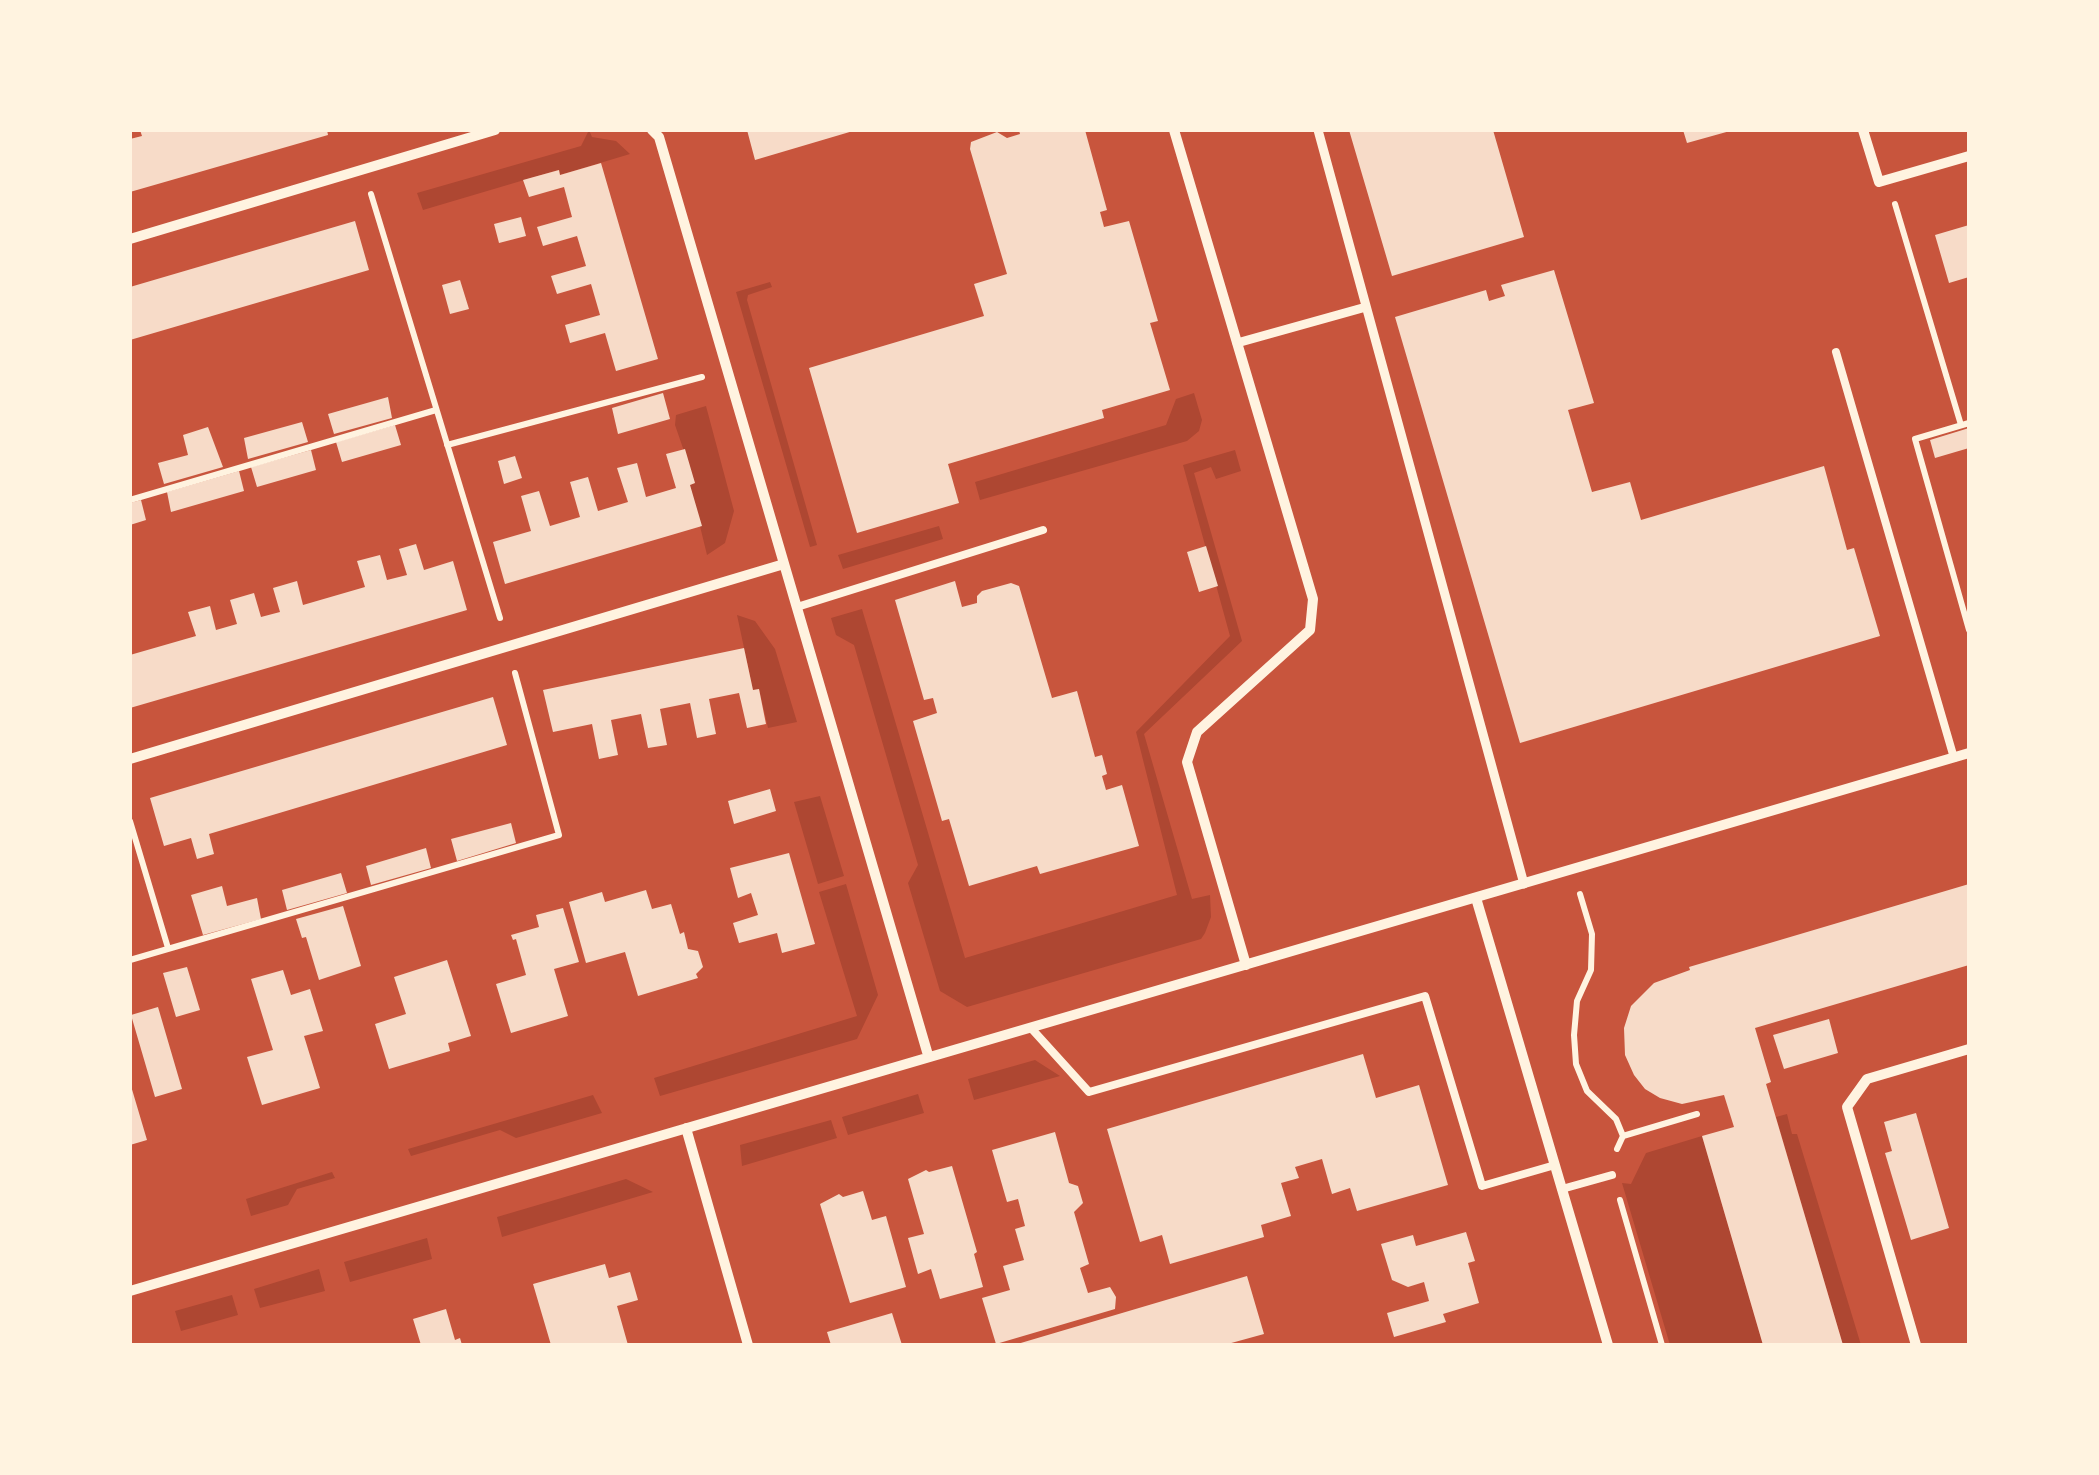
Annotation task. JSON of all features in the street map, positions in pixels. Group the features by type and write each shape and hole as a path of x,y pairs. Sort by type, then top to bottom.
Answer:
{"street":[{"path":"130,239 496,130"},
{"path":"1174,130 1314,599 1310,630 1197,732 1187,762 1246,965"},
{"path":"1318,130 1524,884"},
{"path":"1863,130 1879,182 1969,156"},
{"path":"655,134 928,1055"},
{"path":"1238,343 1366,306"},
{"path":"130,759 784,564"},
{"path":"130,1291 1969,753"},
{"path":"1476,898 1608,1345"},
{"path":"1916,1345 1847,1107 1867,1079 1969,1049"},
{"path":"686,1128 748,1345"}],"lane":[{"path":"1836,352 1954,758"},
{"path":"797,606 1043,530"},
{"path":"1031,1028 1089,1092 1426,996 1482,1186 1555,1165"},
{"path":"1562,1189 1612,1174"}],"path":[{"path":"130,960 558,835 508,646 364,169"},
{"path":"1888,179 1965,424 1915,439 1969,630"},
{"path":"447,444 727,370"},
{"path":"130,500 436,410"},
{"path":"130,821 168,948"},
{"path":"1573,869 1592,934 1591,970 1577,1001 1576,1064 1587,1091 1616,1119 1623,1136 1612,1161 1612,1174 1662,1345"},
{"path":"1623,1136 1697,1114"}],"shaded area":[{"path":"589,130 592,137 616,141 630,154 560,175 558,170 423,210 417,193 581,146"},
{"path":"770,282 772,287 748,295 747,300 817,545 810,547 736,292"},
{"path":"1194,393 1202,420 1199,431 1187,441 980,500 975,482 1166,425 1176,399"},
{"path":"706,406 734,511 725,543 707,555 690,485 695,483 675,425 676,415"},
{"path":"1235,450 1241,471 1216,479 1211,467 1194,473 1242,641 1144,734 1192,899 1210,895 1211,917 1205,933 1201,939 967,1007 940,991 908,883 918,865 854,645 836,635 831,618 862,609 965,958 1177,895 1136,732 1230,636 1183,465"},
{"path":"939,526 943,539 843,569 838,555"},
{"path":"737,615 755,621 775,649 797,722 768,728 759,689 753,690"},
{"path":"820,796 844,876 818,884 794,802"},
{"path":"846,884 878,995 857,1039 660,1096 654,1078 857,1016 819,892"},
{"path":"1035,1060 1060,1076 974,1100 968,1079"},
{"path":"918,1094 924,1113 848,1135 842,1117"},
{"path":"593,1095 602,1113 516,1138 500,1130 411,1156 408,1149"},
{"path":"1787,1114 1792,1134 1797,1134 1861,1345 1843,1345 1776,1117"},
{"path":"831,1120 837,1138 742,1166 740,1145"},
{"path":"1702,1136 1763,1345 1670,1345 1622,1183 1631,1184 1646,1153"},
{"path":"332,1172 335,1178 297,1189 288,1205 251,1216 246,1199"},
{"path":"626,1179 653,1192 502,1237 497,1217"},
{"path":"427,1238 432,1259 350,1282 344,1262"},
{"path":"319,1269 325,1291 260,1308 254,1289"},
{"path":"232,1295 238,1315 181,1331 175,1311"}],"building":[{"path":"140,130 327,130 328,135 130,192 130,139 142,136"},
{"path":"747,130 852,130 853,131 755,160"},
{"path":"1019,130 1085,130 1107,210 1100,212 1104,227 1129,221 1158,321 1150,323 1170,390 1102,410 1104,418 948,464 959,503 857,533 809,368 984,316 974,284 1007,274 971,142 997,132 1007,138 1020,134"},
{"path":"1349,130 1493,130 1524,237 1392,276"},
{"path":"1683,130 1730,130 1730,131 1687,143"},
{"path":"601,163 658,359 616,371 605,333 570,343 565,325 600,315 591,284 557,294 551,276 586,266 577,236 543,246 537,227 572,217 564,187 529,197 523,180"},
{"path":"521,217 526,236 499,243 494,224"},
{"path":"355,221 369,270 130,340 130,287"},
{"path":"1969,225 1969,277 1949,283 1935,235"},
{"path":"1554,270 1594,403 1568,410 1592,492 1630,482 1641,520 1824,466 1847,550 1854,548 1880,636 1520,743 1395,317 1486,290 1489,301 1505,296 1501,285"},
{"path":"460,280 469,309 450,314 442,285"},
{"path":"663,393 670,419 618,434 612,408"},
{"path":"388,397 392,418 334,434 328,414"},
{"path":"302,422 308,442 248,459 244,438"},
{"path":"395,425 401,445 342,462 336,442"},
{"path":"208,427 223,467 164,484 158,463 188,455 183,435"},
{"path":"1969,428 1969,448 1935,458 1930,440"},
{"path":"685,449 702,526 505,584 493,542 531,531 521,496 539,491 550,526 580,517 570,482 588,477 598,511 628,502 617,468 637,463 646,497 676,488 666,454"},
{"path":"311,450 316,470 257,487 251,467"},
{"path":"515,456 522,478 504,484 498,461"},
{"path":"239,471 244,491 171,512 167,492"},
{"path":"141,500 146,520 130,525 130,503"},
{"path":"416,544 424,570 453,561 467,610 130,708 130,655 196,636 188,612 210,606 216,630 237,624 230,600 254,593 261,617 280,612 273,588 297,581 303,605 365,587 357,561 380,555 387,580 407,575 399,549"},
{"path":"1206,546 1218,586 1199,592 1187,552"},
{"path":"955,581 962,607 977,603 982,591 1011,583 1019,586 1052,698 1077,691 1095,757 1102,755 1106,790 1122,785 1139,846 1040,874 1037,866 969,886 949,819 942,821 913,721 937,713 933,698 924,700 895,600"},
{"path":"744,648 753,690 759,689 766,724 747,728 739,693 709,699 716,734 697,738 690,703 660,709 667,745 648,748 641,714 611,720 618,755 599,759 592,724 553,732 543,690"},
{"path":"493,697 507,745 209,834 214,854 197,859 191,838 164,846 150,798"},
{"path":"770,789 776,811 734,824 728,801"},
{"path":"511,823 516,843 457,861 451,839"},
{"path":"426,848 431,868 371,885 366,866"},
{"path":"789,853 815,944 782,953 777,933 739,943 733,923 758,915 751,893 738,898 730,868"},
{"path":"341,873 347,893 287,910 282,890"},
{"path":"1969,884 1969,965 1755,1028 1771,1082 1766,1084 1843,1345 1763,1345 1702,1136 1734,1127 1724,1095 1682,1104 1645,1089 1625,1055 1624,1028 1631,1006 1654,983 1690,970 1689,967"},
{"path":"222,886 227,906 257,898 261,919 203,935 191,895"},
{"path":"646,890 652,909 671,904 680,934 684,932 688,949 698,951 703,967 696,974 698,978 638,996 625,952 586,963 569,902 602,892 605,902"},
{"path":"343,906 361,966 319,980 306,937 302,938 296,919"},
{"path":"563,908 579,962 554,969 568,1016 511,1033 496,984 526,975 516,939 511,935 539,927 536,915"},
{"path":"447,960 471,1036 448,1043 450,1051 389,1069 375,1024 406,1014 394,977"},
{"path":"187,967 200,1010 176,1017 163,973"},
{"path":"283,970 291,995 310,989 323,1031 304,1036 320,1088 262,1105 247,1057 273,1050 251,979"},
{"path":"158,1007 182,1089 155,1097 131,1015"},
{"path":"1829,1019 1838,1053 1784,1069 1773,1035"},
{"path":"1363,1054 1376,1098 1419,1085 1448,1185 1357,1211 1350,1188 1332,1194 1322,1159 1295,1167 1299,1178 1281,1183 1291,1216 1261,1225 1264,1237 1170,1264 1162,1235 1140,1242 1107,1129"},
{"path":"130,1087 147,1140 130,1145"},
{"path":"1916,1113 1949,1228 1911,1240 1885,1153 1892,1151 1884,1122"},
{"path":"1055,1132 1069,1183 1078,1186 1083,1203 1074,1212 1089,1264 1080,1268 1088,1293 1110,1287 1116,1297 1115,1309 996,1344 982,1298 1010,1290 1003,1266 1024,1260 1015,1229 1025,1226 1018,1199 1007,1202 992,1150"},
{"path":"952,1166 983,1287 940,1299 931,1269 918,1274 908,1238 924,1234 908,1179 926,1170"},
{"path":"863,1191 872,1220 886,1216 906,1287 850,1303 820,1204 839,1194 843,1197"},
{"path":"1466,1232 1475,1261 1468,1263 1479,1303 1443,1314 1446,1322 1394,1337 1387,1313 1429,1301 1424,1282 1408,1287 1392,1280 1381,1244 1413,1235 1416,1246"},
{"path":"605,1264 609,1278 630,1272 638,1300 617,1306 628,1345 551,1345 533,1284"},
{"path":"1247,1276 1264,1334 1224,1345 1014,1345"},
{"path":"446,1309 455,1340 460,1338 462,1345 421,1345 413,1319"},
{"path":"892,1313 902,1345 831,1345 827,1332"}]}
